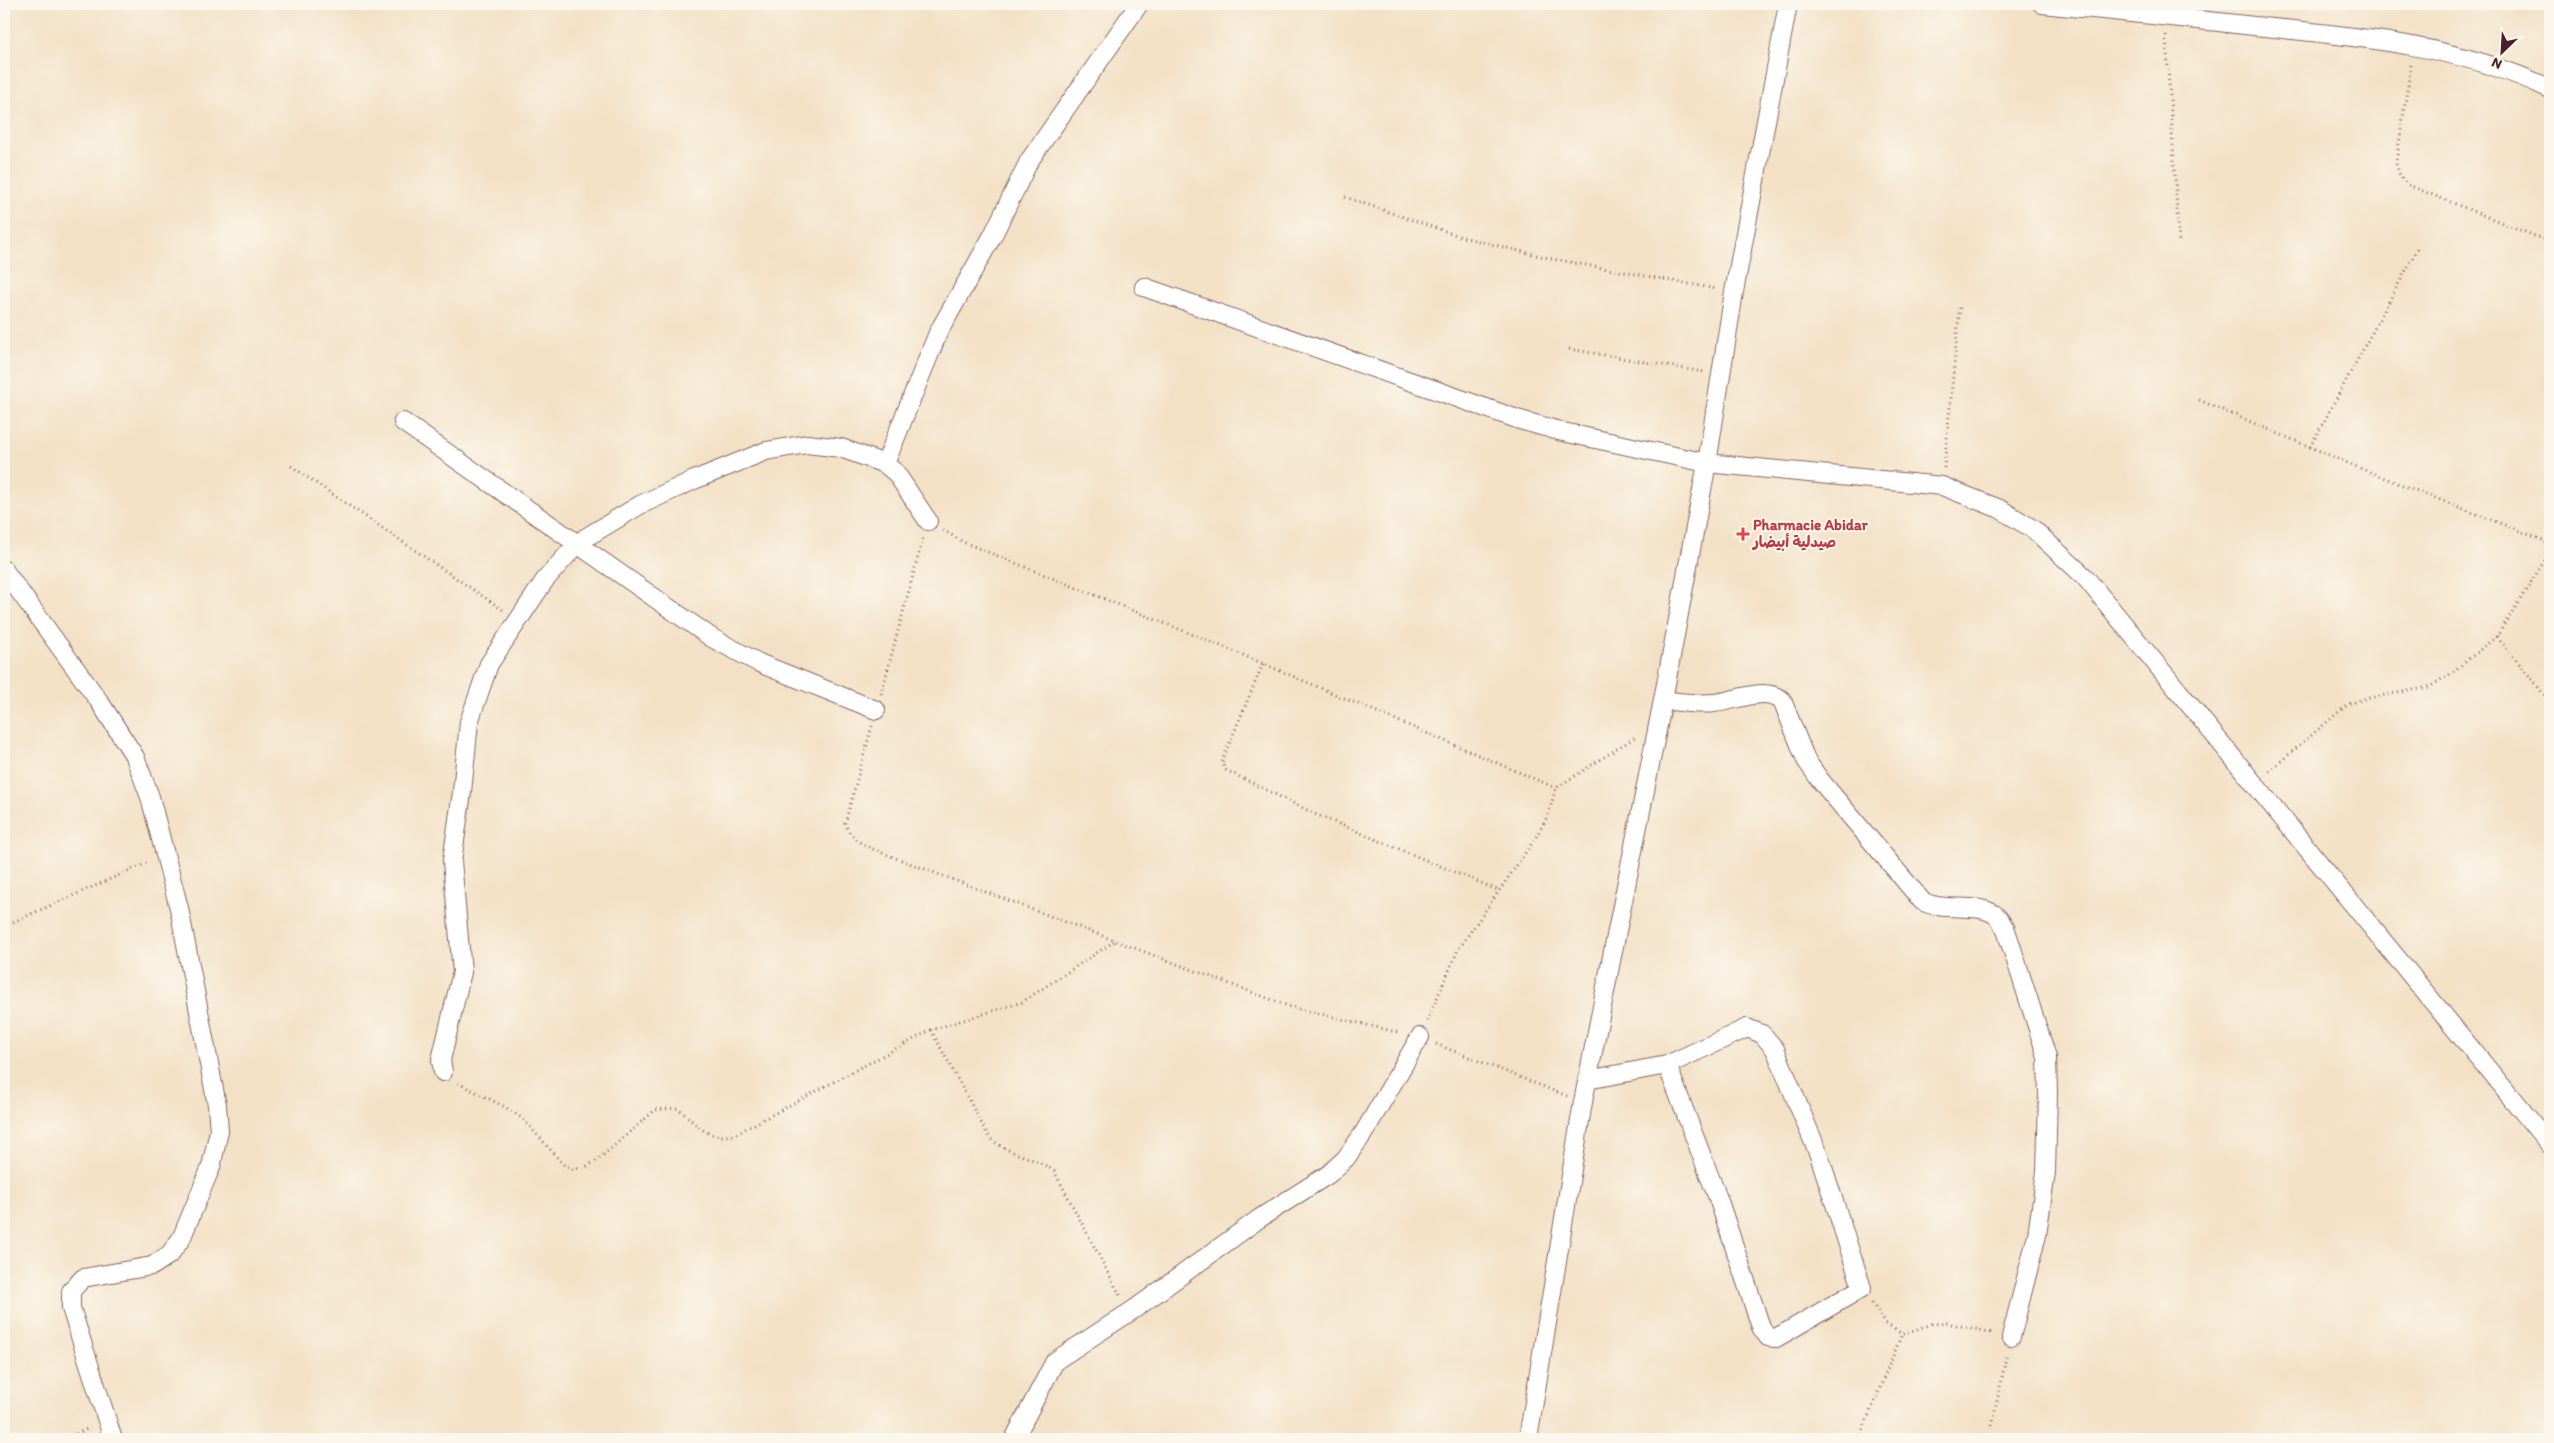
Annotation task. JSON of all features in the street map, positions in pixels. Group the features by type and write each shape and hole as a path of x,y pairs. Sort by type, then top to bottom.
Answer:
{"street":[{"path":"885,464 938,333 993,235 1029,161 1140,4"},
{"path":"1528,1439 1582,1102 1663,700 1708,463 1734,292 1788,4"},
{"path":"2042,4 2124,8 2165,16 2335,34 2414,47 2478,61 2529,78 2550,89"},
{"path":"1144,287 1520,420 1708,463 1942,486 2000,509 2033,529 2085,577 2550,1146"},
{"path":"403,422 712,638 738,653 876,710"},
{"path":"443,1072 441,1060 462,972 452,861 462,792 469,722 488,664 545,580 585,538 640,505 694,480 766,451 807,444 841,448 885,464 896,473 928,520"},
{"path":"4,570 99,701 135,758 150,797 181,918 217,1105 219,1132 211,1167 181,1239 169,1255 152,1266 83,1278 71,1291 71,1308 113,1439"},
{"path":"1663,700 1715,703 1765,693 1775,694 1782,700 1806,760 1922,901 1933,906 1985,910 1996,915 2006,930 2047,1057 2048,1094 2046,1172 2038,1226 2011,1337"},
{"path":"1586,1080 1667,1065 1747,1028 1762,1034 1775,1049 1819,1155 1862,1288 1776,1338 1768,1337 1761,1327 1719,1201 1667,1065"},
{"path":"1014,1439 1055,1361 1129,1312 1260,1218 1329,1174 1346,1158 1363,1134 1420,1037"}],"path":[{"path":"2165,16 2179,241"},
{"path":"2414,47 2396,163 2400,176 2408,185 2550,242"},
{"path":"1345,197 1471,239 1554,259 1734,292"},
{"path":"2310,447 2418,248"},
{"path":"1942,486 1960,304"},
{"path":"1569,349 1721,375"},
{"path":"2199,400 2310,447 2545,541 2549,549 2548,557 2497,636 2448,675 2429,687 2363,699 2346,706 2255,783"},
{"path":"290,466 518,620"},
{"path":"1556,788 1263,664 963,542 928,520 845,823 848,834 858,842 893,857 1291,1007 1420,1037 1471,1060 1582,1102"},
{"path":"2497,636 2550,702"},
{"path":"1263,664 1224,756 1222,764 1226,770 1315,814 1500,891"},
{"path":"1420,1037 1458,950 1535,839 1548,815 1556,788 1626,741 1657,727"},
{"path":"4,926 166,855"},
{"path":"443,1072 453,1080 524,1119 564,1165 573,1169 584,1168 599,1159 655,1110 678,1108 710,1135 719,1138 734,1135 931,1030 1022,1002 1116,941"},
{"path":"931,1030 990,1138 1000,1147 1042,1162 1054,1171 1129,1312"},
{"path":"1862,1288 1886,1324 1902,1334"},
{"path":"1859,1439 1902,1334 1932,1324 1947,1323 2011,1337 1992,1426"},
{"path":"62,1439 107,1421"}],"place":[{"name":"Pharmacie Abidar صيدلية أبيضار","path":"1743,534"}]}
